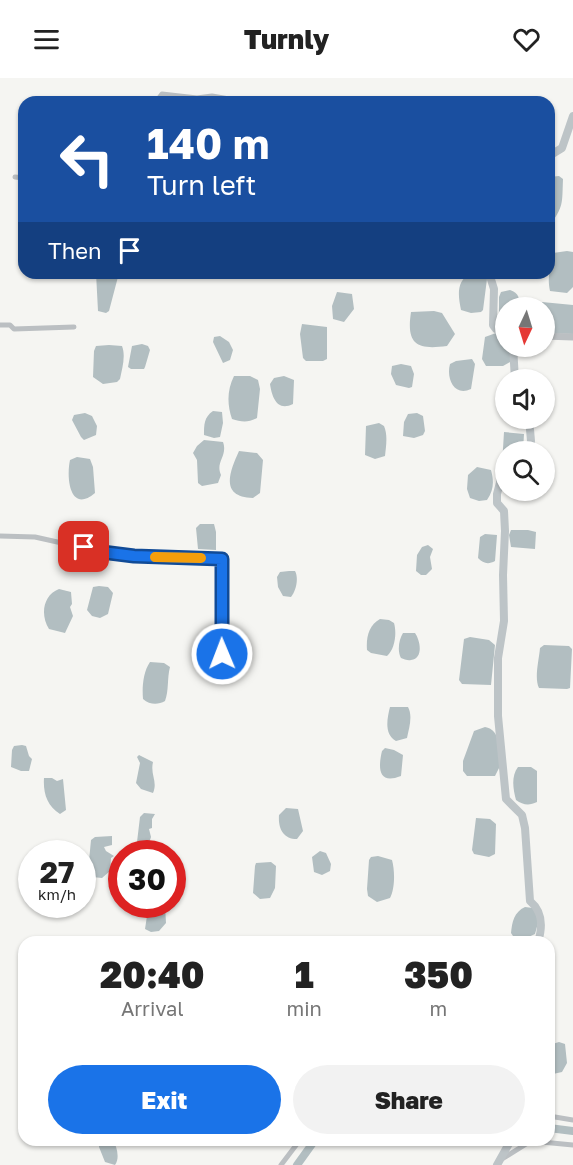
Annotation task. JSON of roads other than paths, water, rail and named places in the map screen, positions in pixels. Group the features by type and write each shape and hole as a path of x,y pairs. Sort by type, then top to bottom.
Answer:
{"main road":[{"path":"555,152 562,148 573,116"},
{"path":"491,279 494,289 493,325 495,328"},
{"path":"497,501 504,512 505,531 504,621 498,658 498,716 506,799 522,815 528,849 530,901 538,908 541,916 539,936"},
{"path":"497,1164 508,1146"}],"street":[{"path":"160,96 162,94 180,96"},
{"path":"0,325 10,325 14,329 74,327"},
{"path":"555,336 573,337"},
{"path":"0,536 35,537 102,552 134,556 222,559 222,654"},
{"path":"555,1117 573,1119"},
{"path":"555,1143 573,1145"},
{"path":"281,1165 295,1146"},
{"path":"497,1164 524,1146"}],"waterway":[{"path":"555,1129 573,1131"},
{"path":"297,1165 311,1146"}]}
